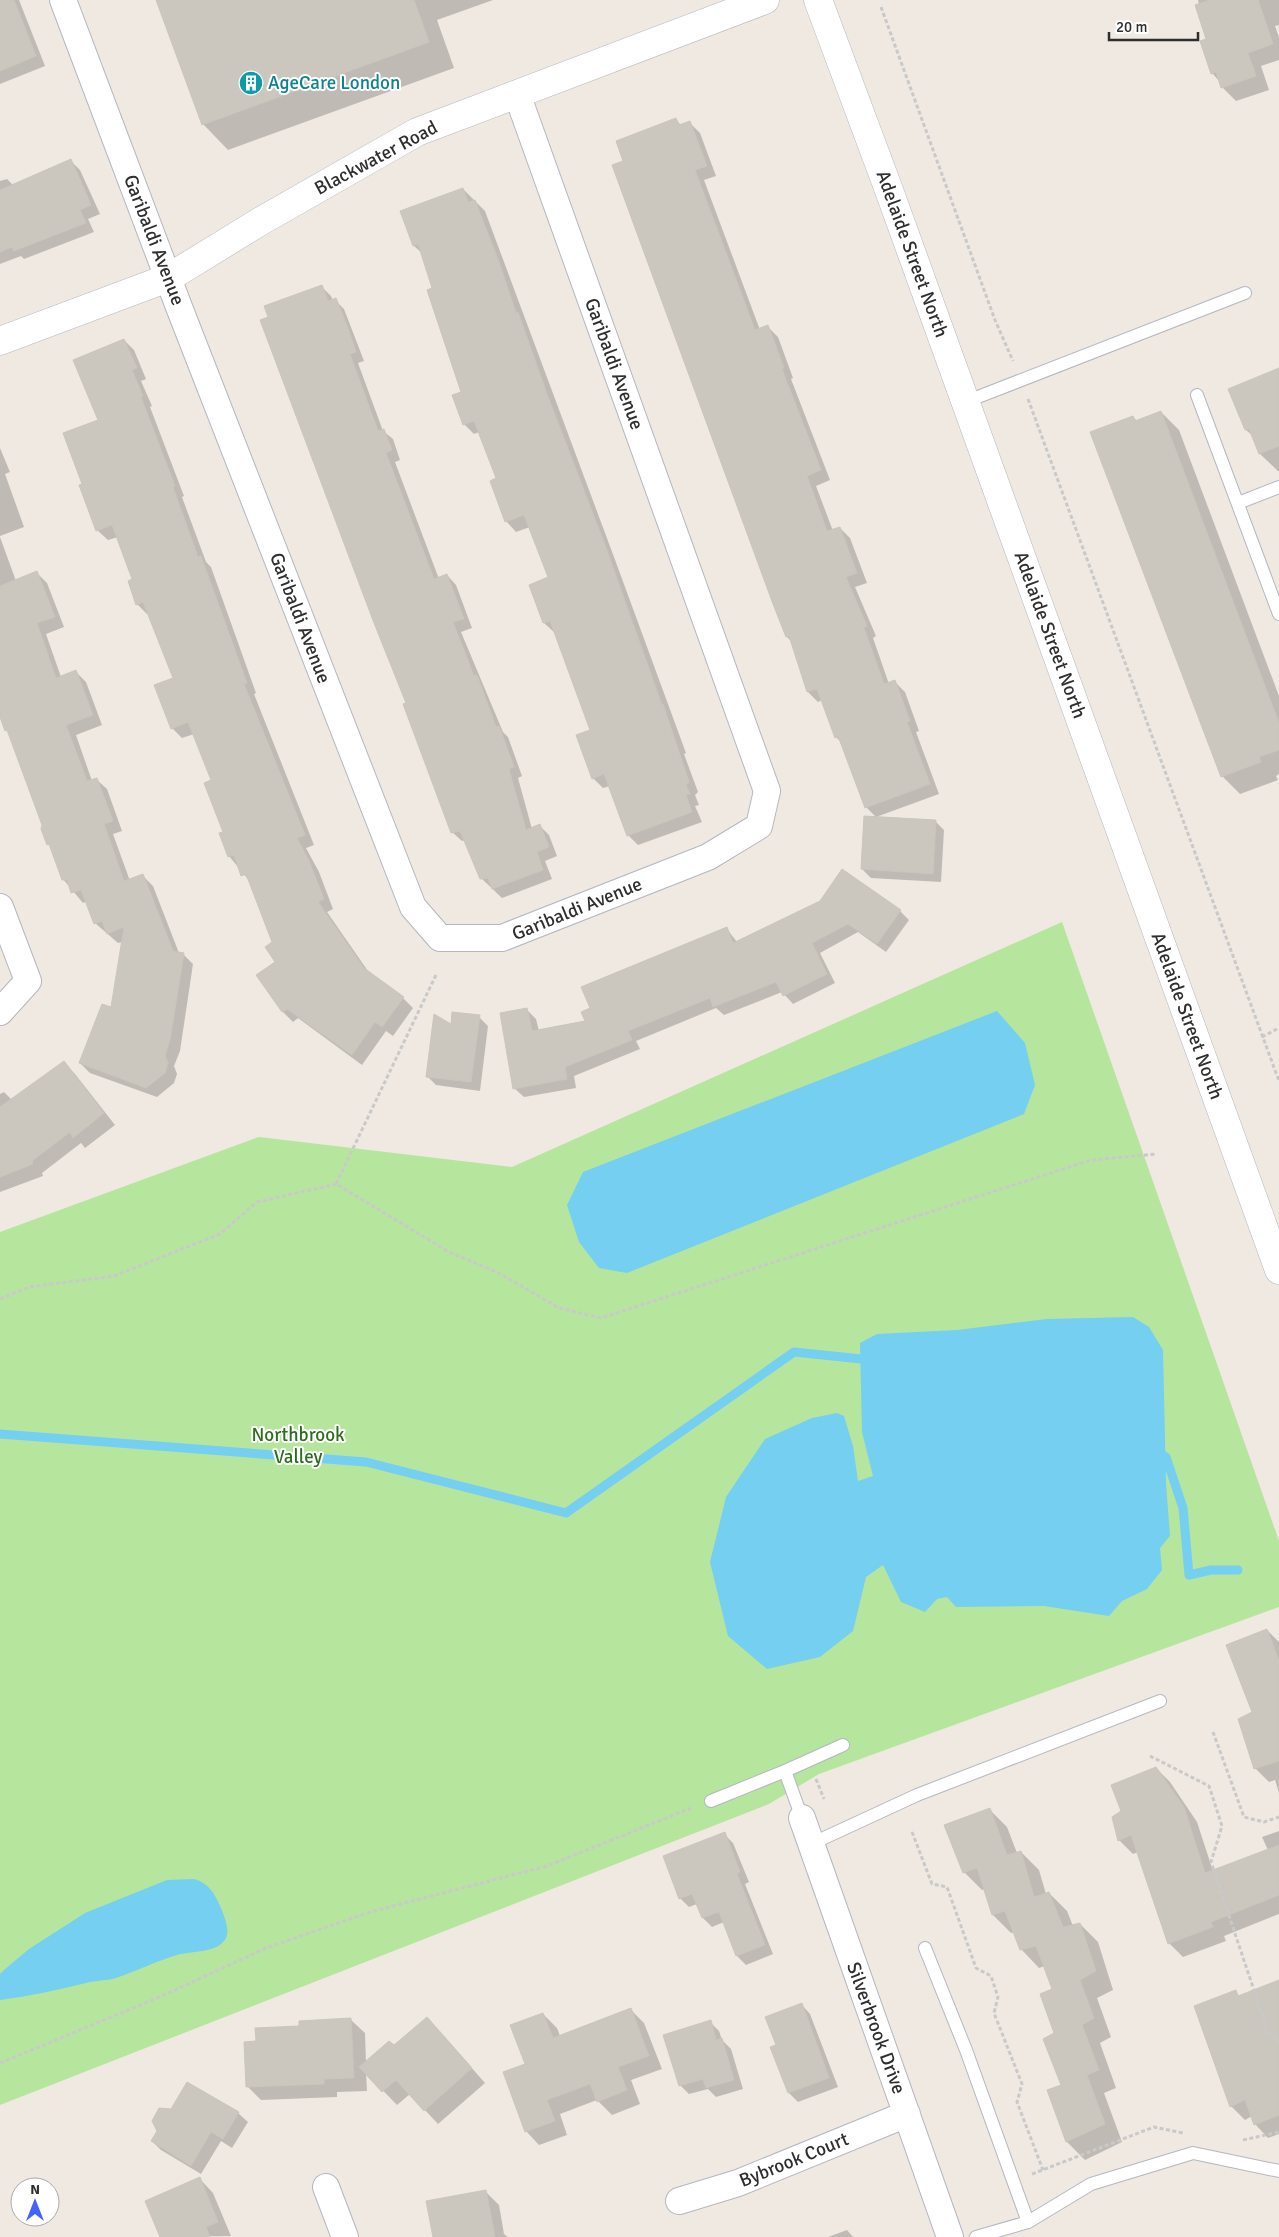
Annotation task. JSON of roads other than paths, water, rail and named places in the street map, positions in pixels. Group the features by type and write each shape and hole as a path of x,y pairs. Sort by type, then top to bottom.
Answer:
{"main road":[{"name":"Blackwater Road","path":"0,341 168,278 261,221 416,132 765,0"},
{"name":"Adelaide Street North","path":"818,0 879,163 1279,1270"}],"street":[{"name":"Garibaldi Avenue","path":"63,0 168,278 412,907 440,938 502,938 708,857 759,826 767,791 517,94"},
{"path":"0,907 28,981 0,1012"},
{"name":"Silverbrook Drive","path":"802,1818 950,2237"},
{"name":"Bybrook Court","path":"679,2201 738,2183 907,2114"},
{"path":"326,2187 345,2237"}],"lane":[{"path":"965,402 1245,293"},
{"path":"1197,395 1279,614"},
{"path":"1238,503 1279,487"},
{"path":"811,1844 917,1795 1160,1702"},
{"path":"710,1801 843,1746"},
{"path":"785,1771 802,1818"},
{"path":"925,1948 966,2050 1028,2222"},
{"path":"976,2237 1028,2222 1091,2184 1193,2153 1279,2171"}],"water":[{"path":"997,1011 1025,1043 1035,1085 1024,1114 627,1273 599,1268 579,1242 567,1205 583,1172"},
{"path":"1133,1317 1149,1327 1163,1350 1166,1483 1170,1536 1160,1548 1162,1570 1147,1589 1122,1601 1109,1616 1044,1606 956,1607 947,1597 937,1599 925,1612 901,1602 883,1565 866,1577 853,1631 820,1657 767,1669 728,1636 710,1562 726,1497 765,1439 812,1418 837,1413 844,1416 853,1446 858,1481 873,1476 862,1432 860,1343 877,1334 957,1330 1047,1319"},
{"path":"194,1879 204,1883 219,1903 227,1927 226,1938 222,1943 204,1951 177,1955 112,1979 0,2000 0,1974 29,1949 85,1913 167,1880"}],"waterway":[{"path":"0,1434 366,1462 566,1513 794,1352 871,1360"},
{"path":"1155,1451 1166,1457 1183,1508 1189,1575 1211,1570 1238,1570"}],"place":[{"name":"AgeCare London","path":"251,83"}],"park label":[{"name":"Northbrook Valley","path":"298,1446"}]}
